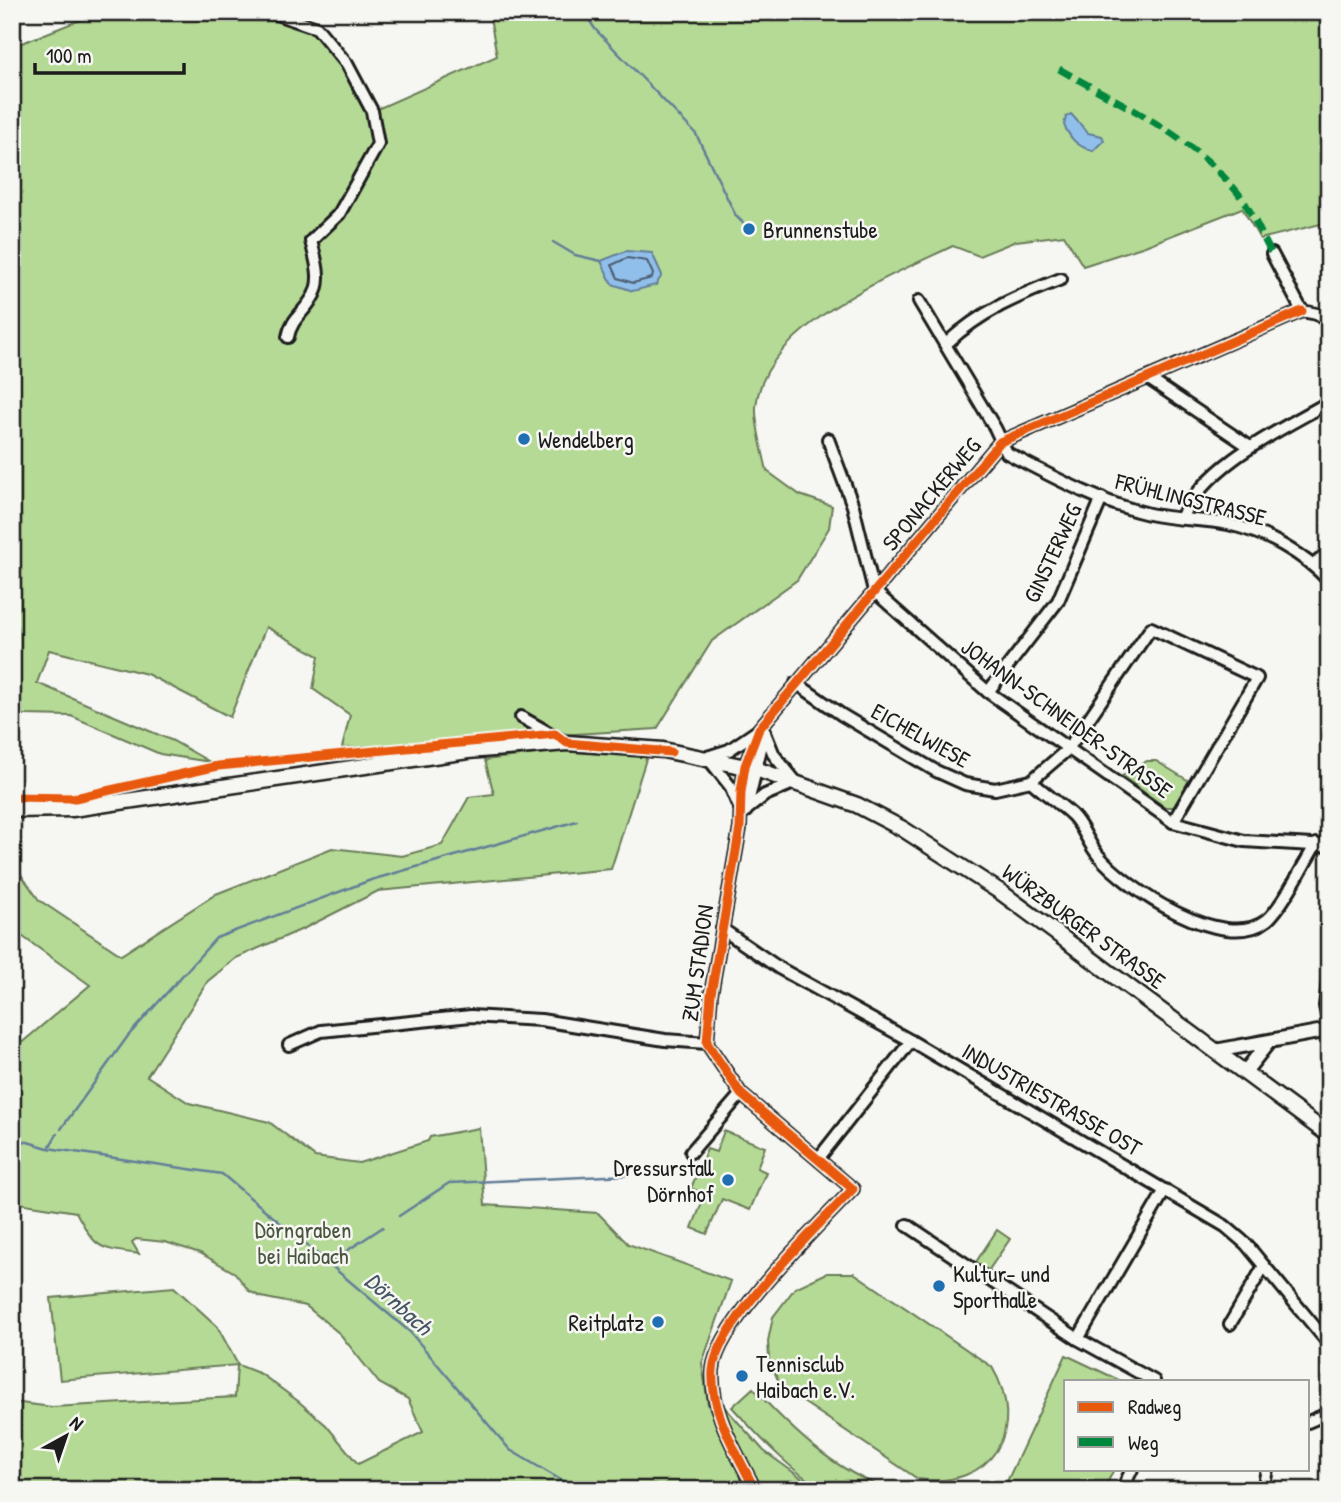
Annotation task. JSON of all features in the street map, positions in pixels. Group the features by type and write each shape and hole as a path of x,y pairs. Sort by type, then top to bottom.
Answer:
{"main road":[{"name":"WÜRZBURGER STRASSE","path":"12,810 72,809 468,751 568,743 650,749 707,757 796,782 858,805 904,829 1002,893 1329,1135"}],"street":[{"path":"271,12 317,28 347,64 372,111 378,144 339,215 311,241 318,271 317,287 312,300 290,327 288,337"},
{"path":"1272,254 1302,311 1317,314 1329,323"},
{"path":"947,343 971,320 999,304 1061,279"},
{"name":"FRÜHLINGSTRASSE","path":"919,301 947,343 1007,453 1102,498 1148,514 1228,524 1263,535 1314,565 1329,581"},
{"name":"SPONACKERWEG","path":"751,768 769,716 1000,442 1302,311"},
{"path":"1149,379 1250,447"},
{"path":"1181,518 1191,499 1250,447 1329,402"},
{"path":"828,439 853,506 874,591"},
{"name":"GINSTERWEG","path":"988,692 1058,601 1102,498"},
{"path":"1314,565 1329,551"},
{"name":"JOHANN-SCHNEIDER-STRASSE","path":"874,591 988,692 1173,822 1244,841 1329,846"},
{"name":"EICHELWIESE","path":"796,682 842,715 965,784 995,789 1031,781 1068,749 1151,628 1257,678 1173,822"},
{"path":"521,717 568,743"},
{"path":"762,731 774,755 796,782 765,795 743,810 730,786 707,757 729,750 762,731"},
{"name":"ZUM STADION","path":"751,768 710,994 707,1043 741,1094 853,1189 775,1271 739,1317 714,1358 717,1410 755,1490"},
{"path":"1031,781 1073,816 1098,855 1118,874 1170,911 1216,928 1243,930 1266,920 1317,844"},
{"name":"INDUSTRIESTRASSE OST","path":"722,929 779,968 911,1041 1225,1226 1264,1266 1329,1344"},
{"path":"1329,974 1325,1006 1329,1025"},
{"path":"289,1045 321,1031 471,1016 541,1020 665,1040 707,1043"},
{"path":"1215,1051 1267,1044 1329,1030"},
{"path":"818,1159 911,1041"},
{"path":"1244,1073 1267,1044"},
{"path":"691,1152 741,1094"},
{"path":"1078,1339 1166,1190"},
{"path":"907,1225 1078,1339 1151,1380"},
{"path":"1230,1324 1264,1266"},
{"path":"1310,1421 1329,1413"},
{"path":"1122,1490 1132,1470"},
{"path":"1263,1490 1267,1470"}],"green space":[{"path":"100,12 270,12 317,28 373,111 497,56 489,12 1329,12 1329,222 1260,239 1242,208 1145,246 1083,266 1064,235 1016,241 979,256 953,246 865,289 805,329 781,352 764,378 756,407 757,422 767,471 800,495 832,506 829,528 797,580 712,641 657,729 342,748 350,715 313,689 319,656 266,627 230,717 147,674 49,650 37,683 173,741 210,762 160,754 71,716 24,715 12,712 12,47"},
{"name":"Dörngraben bei Haibach","path":"570,750 647,756 611,869 378,891 305,928 236,958 208,981 147,1076 189,1103 269,1122 315,1157 359,1163 428,1141 430,1137 479,1128 485,1205 598,1213 628,1244 731,1281 702,1363 708,1405 748,1490 12,1490 12,1402 52,1407 235,1397 237,1365 60,1380 51,1298 174,1287 217,1326 238,1365 261,1374 298,1401 326,1425 358,1464 423,1432 408,1399 379,1383 340,1334 306,1306 261,1297 249,1291 235,1273 200,1253 165,1242 136,1239 132,1242 139,1254 106,1248 89,1234 76,1212 12,1202 12,1051 90,985 12,929 12,862 39,900 121,955 216,894 332,848 402,856 442,845 469,797 494,794 485,760"},
{"path":"1147,761 1156,761 1189,781 1174,807 1165,807 1122,776"},
{"name":"Dressurstall Dörnhof","path":"724,1131 765,1147 757,1168 766,1172 750,1210 722,1199 707,1234 692,1228 705,1195 691,1188 707,1149 716,1152"},
{"path":"997,1230 1010,1239 988,1271 976,1262"},
{"path":"827,1273 854,1273 992,1367 1002,1390 1006,1413 1004,1433 996,1451 983,1465 966,1475 944,1480 918,1479 781,1387 769,1359 768,1341 773,1317 795,1288"},
{"path":"1066,1355 1119,1380 1064,1380 1064,1470 1114,1470 1104,1490 1003,1490"},
{"path":"753,1388 815,1448 850,1472 890,1490 830,1490 792,1468 732,1407"},
{"path":"720,1402 764,1451 818,1490 762,1490 723,1414"}],"water":[{"path":"1071,114 1088,133 1102,136 1104,140 1093,151 1079,145 1069,135 1064,125 1066,117"},
{"path":"626,251 652,253 662,275 656,285 633,291 612,284 601,261"}],"waterway":[{"path":"584,12 595,29 696,134 736,216 747,227"},
{"path":"1311,12 1329,17"},
{"path":"553,242 575,255 601,261"},
{"path":"61,1129 128,1036 216,938 371,880 577,821"},
{"path":"50,1146 57,1134"},
{"name":"Dörnbach","path":"14,1138 48,1148 222,1174 410,1332 510,1450 578,1490"},
{"path":"399,1216 449,1183 629,1175"},
{"path":"330,1262 383,1227"}],"marked path":[{"path":"1059,69 1132,109 1199,154 1238,193 1272,254"}],"cycle path":[{"path":"755,1490 726,1432 716,1402 713,1370 719,1350 732,1327 772,1275 853,1189 741,1094 707,1043 711,994 740,828 745,766 759,729 1000,442 1302,311"},
{"path":"12,797 75,798 218,766 555,734 567,743 671,752"}],"place":[{"name":"Brunnenstube","path":"749,229"},
{"name":"Wendelberg","path":"524,439"},
{"name":"Dressurstall Dörnhof","path":"728,1180"},
{"name":"Kultur- und Sporthalle","path":"939,1286"},
{"name":"Reitplatz","path":"658,1322"},
{"name":"Tennisclub Haibach e.V.","path":"742,1376"}]}
